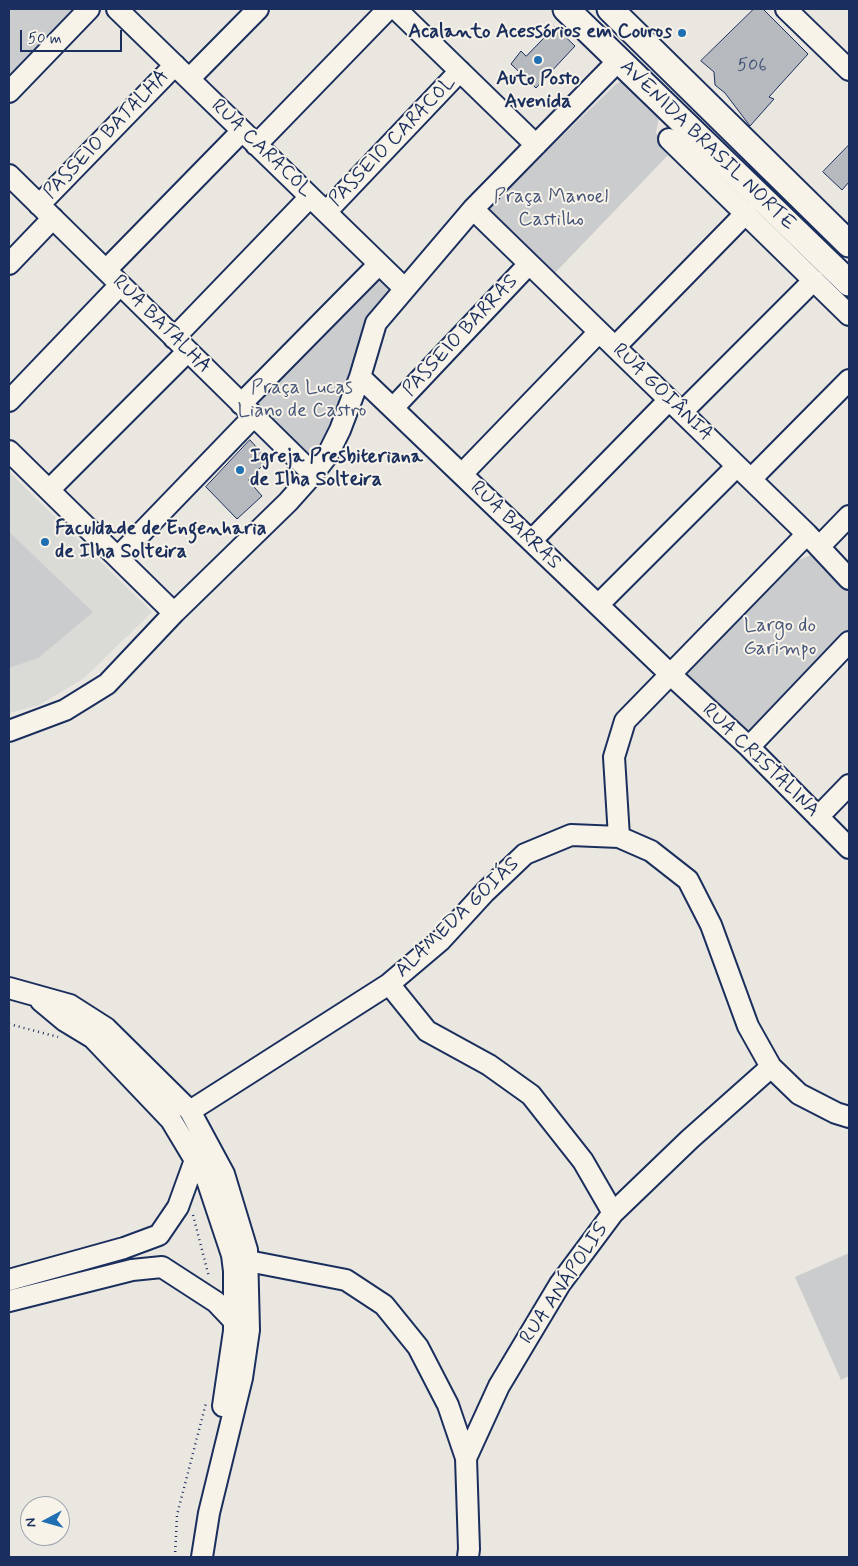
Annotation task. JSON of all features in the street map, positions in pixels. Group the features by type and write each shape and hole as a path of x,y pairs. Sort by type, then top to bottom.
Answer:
{"main road":[{"name":"AVENIDA BRASIL NORTE","path":"566,9 849,283"},
{"name":"AVENIDA BRASIL NORTE","path":"610,9 849,244"}],"street":[{"path":"9,92 89,9"},
{"name":"RUA CARACOL","path":"117,9 405,289"},
{"path":"189,79 258,9"},
{"path":"256,144 388,9"},
{"path":"396,9 536,145"},
{"path":"786,9 846,60"},
{"path":"9,731 65,710 107,684 174,613 288,502 327,456 340,430 360,377 376,323 473,209 619,60"},
{"name":"PASSEIO BATALHA","path":"9,264 46,211 175,65"},
{"name":"PASSEIO CARACOL","path":"326,212 460,71"},
{"path":"106,270 242,130"},
{"path":"669,139 849,315"},
{"name":"RUA BATALHA","path":"9,175 313,474"},
{"path":"49,490 310,197"},
{"name":"RUA GOIÂNIA","path":"473,209 847,573"},
{"path":"615,347 746,213"},
{"path":"118,557 379,264"},
{"name":"PASSEIO BARRAS","path":"393,408 529,264"},
{"path":"531,541 814,280"},
{"path":"9,401 120,285"},
{"path":"462,474 599,332"},
{"name":"RUA BARRAS","path":"360,377 670,674"},
{"path":"751,480 849,380"},
{"path":"9,451 174,613"},
{"path":"598,606 737,466"},
{"path":"619,837 614,757 625,722 670,674 813,540 849,516"},
{"path":"749,747 849,642"},
{"name":"RUA CRISTALINA","path":"670,674 749,747 849,848"},
{"path":"818,817 849,785"},
{"name":"ALAMEDA GOIÁS","path":"190,1111 389,984 441,940 525,854 571,835 619,837 651,851 688,880 711,925 748,1026 770,1068 799,1094 836,1113 849,1117"},
{"path":"389,984 427,1031 490,1065 531,1094 582,1161 613,1212"},
{"path":"9,988 70,1005 106,1028 190,1111 224,1174 247,1250 250,1330 242,1378 209,1513 202,1557"},
{"path":"35,996 65,1021 94,1038 171,1120 207,1180 232,1255 234,1271 234,1331 221,1424 199,1511 192,1557"},
{"name":"RUA ANÁPOLIS","path":"468,1557 466,1458 504,1377 560,1284 613,1212 690,1139 770,1068"},
{"path":"9,1280 134,1245 159,1235 178,1207 195,1160"},
{"path":"134,1245 139,1269"},
{"path":"248,1261 346,1280 384,1305 418,1348 448,1405 466,1458"},
{"path":"9,1301 139,1269 162,1267 216,1302 234,1321"}],"shaded area":[{"name":"Faculdade de Engenharia de Ilha Solteira","path":"9,472 152,612 83,679 39,705 9,713"}],"green space":[{"path":"9,9 83,9 9,85"},
{"name":"Praça Manoel Castilho","path":"625,79 660,112 656,133 671,152 551,277 486,209 616,84"},
{"name":"Praça Lucas Liano de Castro","path":"377,271 393,287 365,321 345,392 311,462 251,402"},
{"path":"9,532 93,612 38,658 9,668"},
{"name":"Largo do Garimpo","path":"816,553 849,586 849,633 748,740 680,673 781,567"},
{"path":"849,1253 849,1376 841,1380 795,1277"}],"building":[{"path":"754,9 763,9 808,54 769,97 774,99 750,126 725,93 715,85 714,72 701,61"},
{"name":"Auto Posto Avenida","path":"555,27 575,46 536,88 511,64 521,51 526,56"},
{"path":"849,145 849,182 842,190 823,172"},
{"name":"Igreja Presbiteriana de Ilha Solteira","path":"250,440 268,460 248,480 262,496 237,519 206,487"}],"place":[{"name":"Acalanto Acessórios em Couros","path":"682,33"},
{"name":"Auto Posto Avenida","path":"538,60"},
{"name":"Igreja Presbiteriana de Ilha Solteira","path":"240,470"},
{"name":"Faculdade de Engenharia de Ilha Solteira","path":"45,542"}]}
